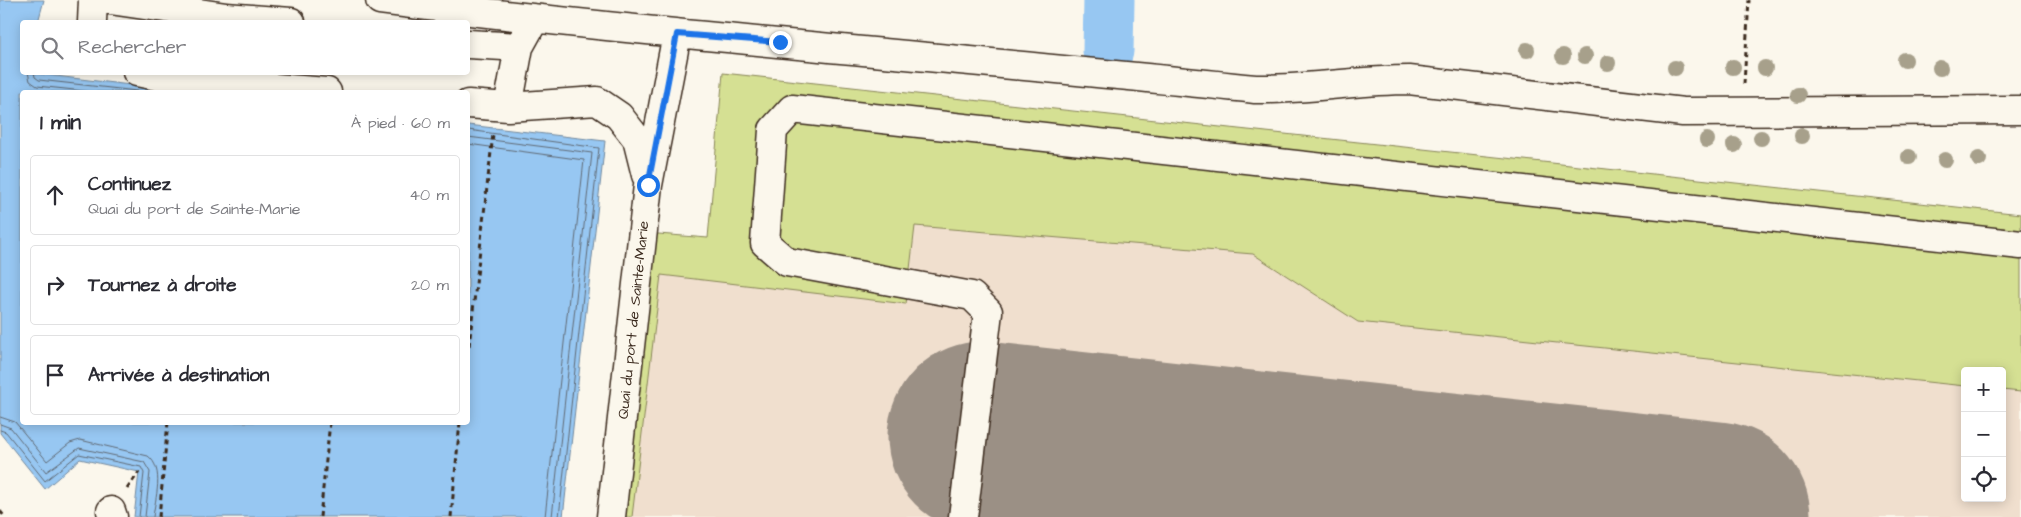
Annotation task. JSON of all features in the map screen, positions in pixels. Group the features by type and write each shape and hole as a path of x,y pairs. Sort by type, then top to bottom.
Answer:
{"street":[{"path":"92,20 93,0"},
{"path":"110,0 226,17 265,20"},
{"path":"380,0 534,20 780,42 1255,89 1290,90 1385,80 1409,80 1684,112 2021,110"},
{"path":"501,118 519,47 534,20"},
{"name":"Quai du port de Sainte-Marie","path":"610,517 648,185 677,34"},
{"path":"470,44 519,47"},
{"path":"152,75 177,80 302,90"},
{"path":"470,105 501,118 597,101 619,116 637,138 648,185"},
{"path":"963,517 988,312 972,296 787,262 765,243 773,130 792,109 2021,245"}],"path":[{"path":"1742,112 1749,0"},
{"path":"470,346 501,118"},
{"path":"159,517 168,425"},
{"path":"320,517 330,425"},
{"path":"451,517 460,425"},
{"path":"0,511 5,517"}],"shaded area":[{"path":"723,73 2021,214 2021,517 615,517 646,233 708,238"}],"green space":[{"path":"723,73 2021,214 2021,392 2006,390 2006,367 1961,367 1961,386 1358,322 1253,254 915,226 906,304 661,275 632,517 615,517 646,233 708,238"}],"water":[{"path":"0,0 44,0 39,20 20,20 20,75 47,75 172,90 20,90 20,425 470,425 470,125 605,141 563,517 134,517 139,472 80,459 45,489 0,433"}],"waterway":[{"path":"1108,51 1109,0"}],"runway":[{"path":"983,437 1715,517"}],"route":[{"path":"648,185 677,34 780,42"}]}
